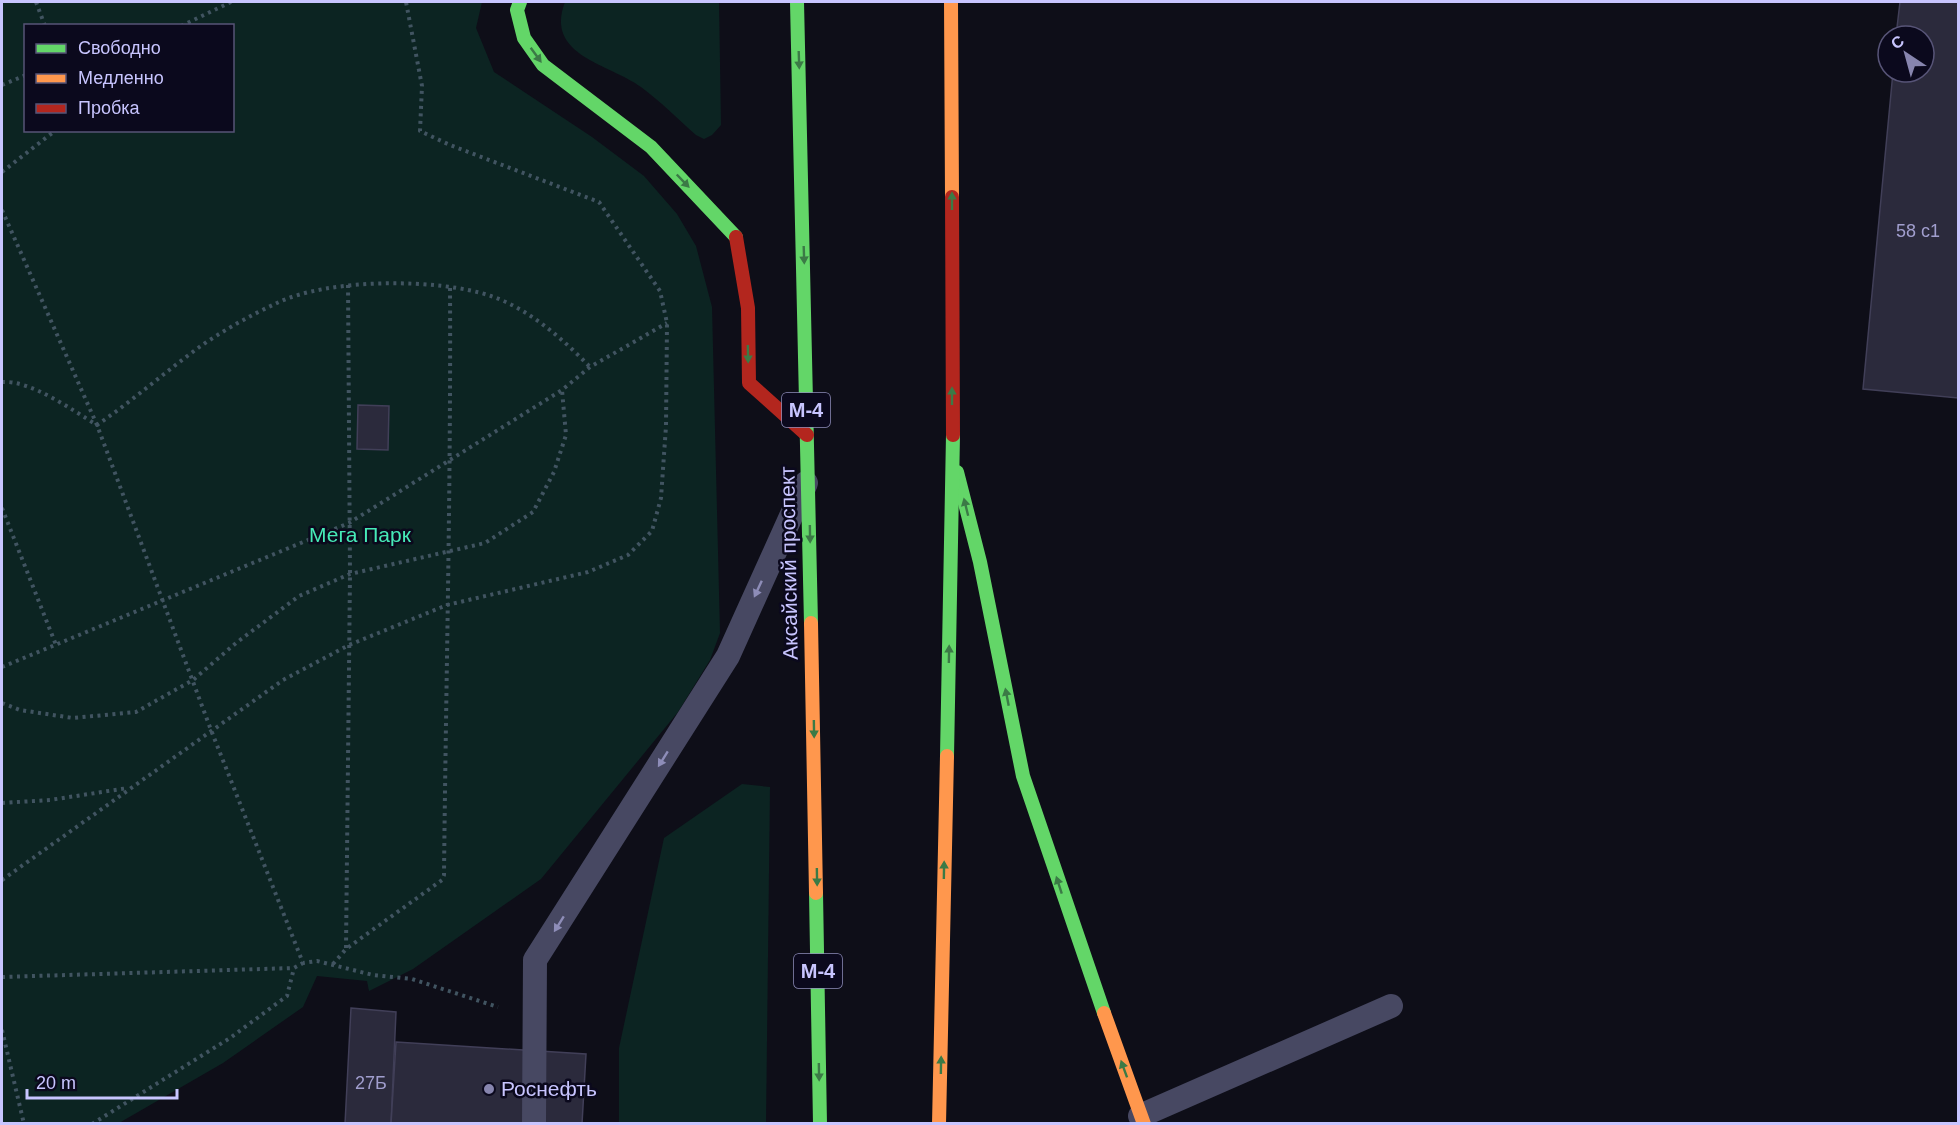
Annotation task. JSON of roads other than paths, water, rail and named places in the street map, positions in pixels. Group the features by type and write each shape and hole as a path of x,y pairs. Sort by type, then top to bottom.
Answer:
{"main road":[{"path":"520,2 517,10 524,38 543,65 651,147 736,236 748,308 749,383 807,435"},
{"name":"Аксайский проспект","path":"797,2 820,1124"},
{"path":"939,1124 953,454 951,2"},
{"path":"953,454 980,562 1023,776 1142,1120"}],"lane":[{"path":"534,1124 535,960 728,656 808,478"},
{"path":"1142,1120 1391,1006"}],"place":[{"name":"Роснефть","path":"489,1089"}],"park label":[{"name":"Мега Парк","path":"360,535"}]}
